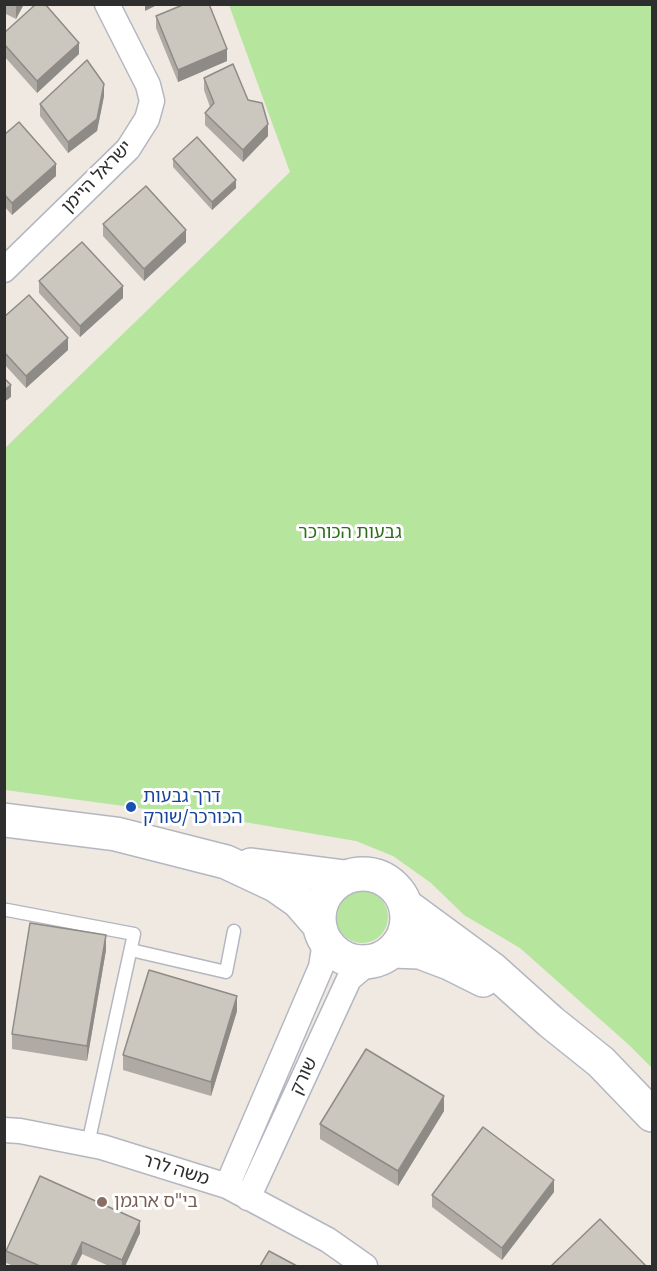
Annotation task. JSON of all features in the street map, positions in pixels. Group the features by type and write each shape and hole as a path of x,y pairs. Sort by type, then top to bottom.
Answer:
{"street":[{"name":"ישראל היימן","path":"4,270 128,149 147,119 152,101 147,85 107,4"},
{"path":"4,820 116,834 226,862 345,878"},
{"path":"226,862 275,885 298,902 334,951 344,958 356,962 420,952 478,977 551,1022"},
{"path":"322,933 321,902 335,884 357,874 369,874 381,878 392,884 400,894 405,905 405,930 400,942 380,957"},
{"path":"405,905 492,969 551,1022 602,1062 652,1115"},
{"name":"שורק","path":"226,1186 321,967 322,933"},
{"name":"שורק","path":"248,1198 349,979 380,957"},
{"name":"משה לרר","path":"4,1130 88,1144 226,1186 328,1240 364,1266"}],"lane":[{"path":"7,910 134,934 88,1144"},
{"path":"130,950 226,972 234,931"}],"green space":[{"name":"גבעות הכורכר","path":"229,5 652,5 652,1068 520,948 464,915 431,883 393,856 356,841 250,823 5,790 5,448 290,172"},
{"path":"362,891 376,895 384,903 388,917 384,931 376,939 362,943 348,939 340,931 336,917 340,903 348,895"}],"building":[{"path":"36,4 45,4 79,43 37,81 4,44 4,33"},
{"path":"185,4 209,4 227,49 178,70 156,16"},
{"path":"87,60 104,84 97,119 68,142 40,104"},
{"path":"233,64 248,100 262,103 268,124 243,150 205,113 214,103 204,78"},
{"path":"19,122 56,164 12,203 4,194 4,135"},
{"path":"197,137 236,180 212,202 173,159"},
{"path":"146,186 186,230 144,269 103,224"},
{"path":"82,242 123,286 80,326 39,281"},
{"path":"29,295 68,338 26,376 4,352 4,317"},
{"path":"4,378 11,385 4,390"},
{"path":"30,923 106,935 87,1046 12,1034"},
{"path":"149,970 237,996 211,1082 123,1055"},
{"path":"366,1049 444,1096 398,1171 320,1124"},
{"path":"483,1127 554,1180 502,1248 432,1195"},
{"path":"40,1176 140,1221 122,1260 82,1242 71,1266 40,1266 6,1251"},
{"path":"600,1219 646,1266 551,1266"},
{"path":"269,1251 297,1266 260,1266"}],"place":[{"name":"דרך גבעות הכורכר/שורק","path":"131,807"},
{"name":"בי\"ס ארגמן","path":"102,1202"}]}
